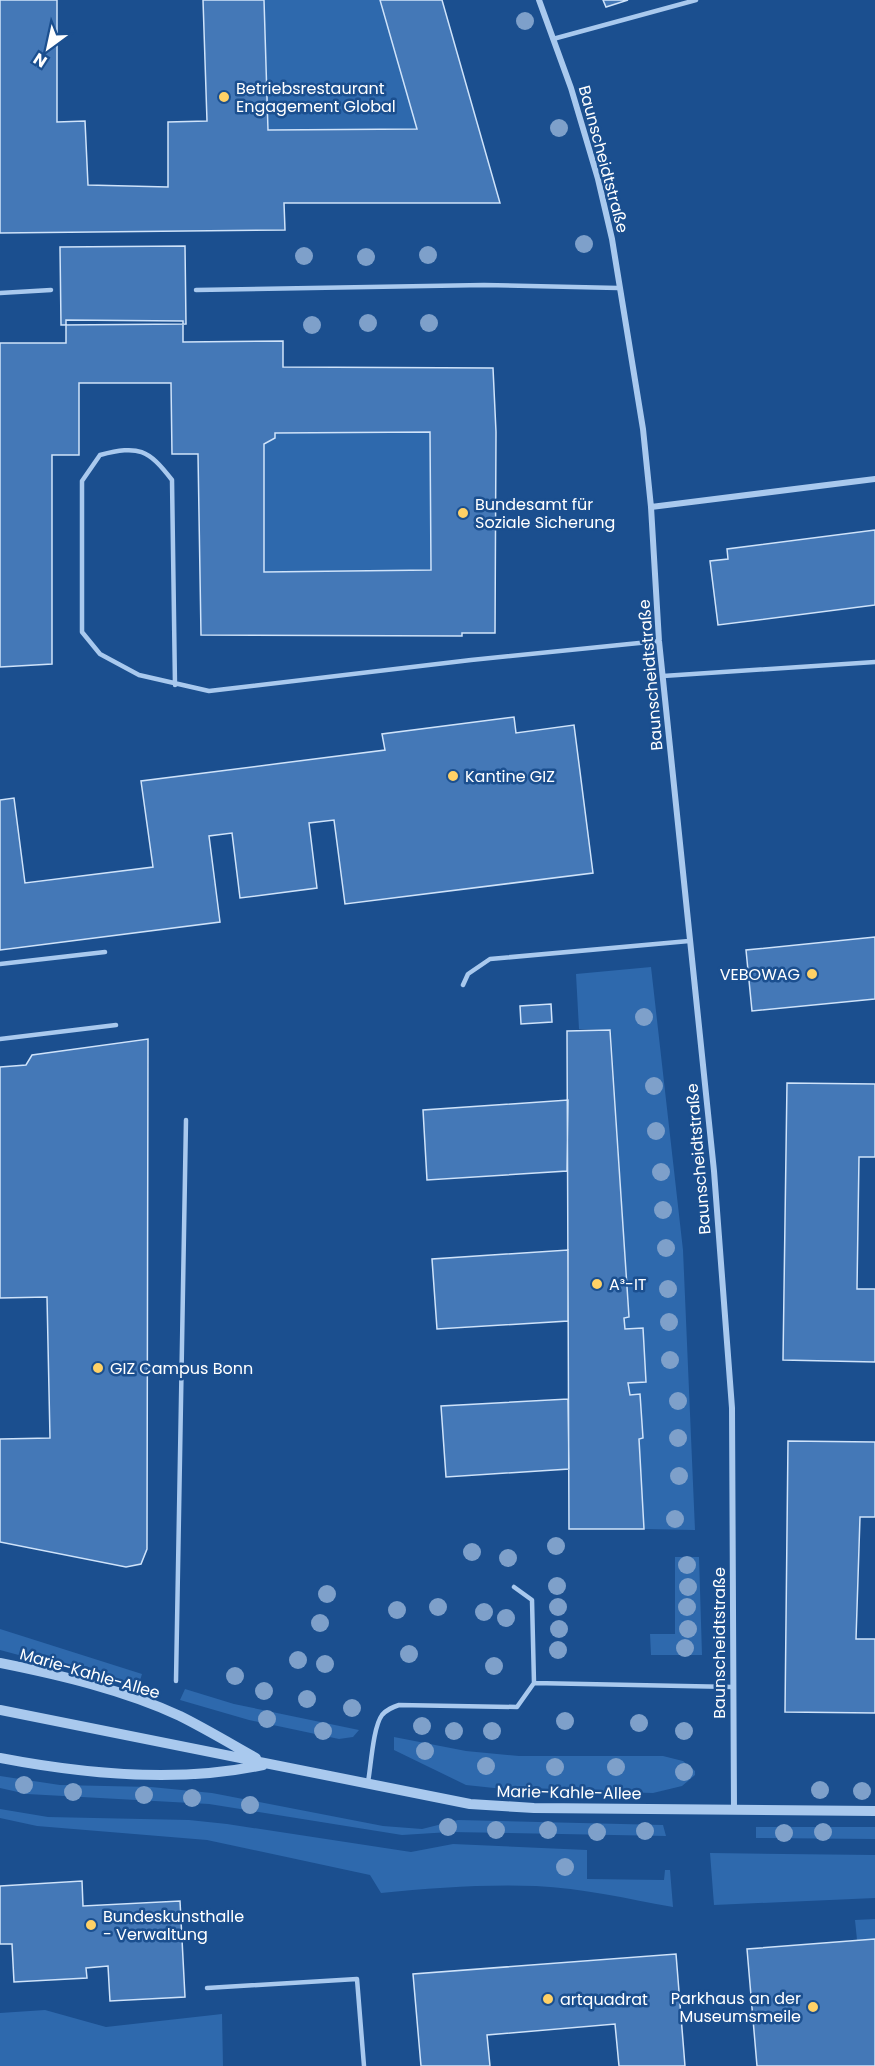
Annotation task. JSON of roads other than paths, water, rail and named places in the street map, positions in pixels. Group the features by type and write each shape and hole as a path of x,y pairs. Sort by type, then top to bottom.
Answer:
{"street":[{"name":"Baunscheidtstraße","path":"539,0 598,179 612,239 618,288 638,398 651,507 659,641 714,1171 732,1408 734,1810"},
{"path":"651,507 875,479"},
{"name":"Marie-Kahle-Allee","path":"0,1662 77,1681 157,1707 180,1716 266,1765"},
{"name":"Marie-Kahle-Allee","path":"0,1710 368,1785 502,1807 875,1811"},
{"name":"Marie-Kahle-Allee","path":"0,1758 79,1769 198,1776 225,1774 266,1765"}],"lane":[{"path":"553,39 696,0"},
{"path":"196,290 484,285 618,288"},
{"path":"1,291 51,290"},
{"path":"175,685 172,480 153,455 124,449 100,455 81,481 82,632 100,654 139,675 175,685 209,691 471,660 659,641"},
{"path":"663,676 875,662"},
{"path":"463,985 468,974 490,959 689,941"},
{"path":"0,964 105,952"},
{"path":"0,1039 116,1025"},
{"path":"176,1681 186,1120"},
{"path":"368,1785 377,1729 381,1716 390,1709 399,1705 517,1707 534,1683 532,1600 514,1587"},
{"path":"534,1683 733,1686"},
{"path":"207,1988 357,1979 364,2066"}],"place":[{"name":"Betriebsrestaurant Engagement Global","path":"224,97"},
{"name":"Bundesamt für Soziale Sicherung","path":"463,513"},
{"name":"Kantine GIZ","path":"453,776"},
{"name":"VEBOWAG","path":"812,974"},
{"name":"A³-IT","path":"597,1284"},
{"name":"GIZ Campus Bonn","path":"98,1368"},
{"name":"Bundeskunsthalle - Verwaltung","path":"91,1925"},
{"name":"artquadrat","path":"548,1999"},
{"name":"Parkhaus an der Museumsmeile","path":"813,2007"}]}
